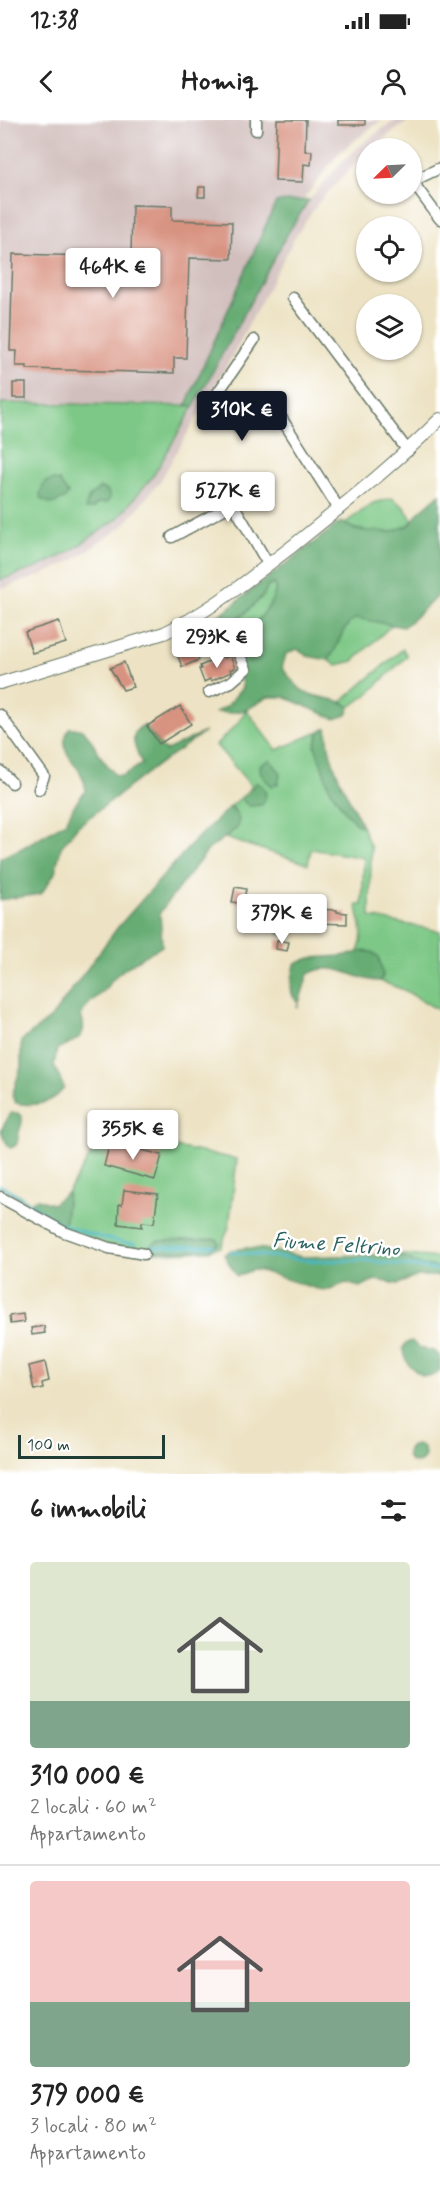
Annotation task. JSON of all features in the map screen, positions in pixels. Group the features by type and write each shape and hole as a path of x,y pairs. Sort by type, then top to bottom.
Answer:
{"street":[{"path":"440,168 419,178 416,183 417,188 440,219"},
{"path":"293,298 408,451"},
{"path":"254,340 217,394 239,428 273,405 339,509"},
{"path":"0,683 164,633 193,619 339,509 408,451 440,418"},
{"path":"172,537 233,504 268,564"},
{"path":"193,619 212,648 228,644 237,650 246,669 231,682 209,692"},
{"path":"0,715 44,776 39,789"},
{"path":"0,771 12,783"},
{"path":"0,1197 64,1232 109,1248 144,1254"}],"shaded area":[{"path":"0,120 381,120 338,154 303,200 276,202 186,405 0,403"},
{"path":"394,120 410,120 384,138 370,138"},
{"path":"356,149 356,163 318,203 295,237 230,360 160,481 123,526 74,560 39,576 0,589 0,580 36,568 69,552 117,519 153,476 288,233 311,198 339,165"}],"green space":[{"path":"309,200 288,233 194,406 186,405 276,202"},
{"path":"1,403 194,406 153,476 117,519 69,552 36,568 0,580"},
{"path":"59,481 68,494 64,499 52,504 41,499 40,493 45,482"},
{"path":"100,488 108,491 110,498 107,503 98,503 92,509 85,509 89,497"},
{"path":"440,494 440,593 403,627 356,618 346,628 328,660 307,656 297,649 286,654 282,668 301,690 345,704 350,707 347,715 335,719 284,697 268,697 246,710 229,713 216,712 227,706 242,688 235,664 208,632 213,620 341,522 356,530 390,532 410,525 418,513","holes":["275,584 275,590 264,613 252,626 238,635 225,634 263,596 268,586"]},
{"path":"392,498 403,506 413,520 400,530 370,532 344,524 373,503"},
{"path":"275,584 273,598 264,613 252,626 239,634 224,634 263,596 268,586"},
{"path":"356,617 392,625 353,661 337,665 328,660 346,627"},
{"path":"403,649 407,656 369,693 350,707 342,701"},
{"path":"246,710 277,750 320,731 315,746 330,789 356,824 362,826 371,848 370,917 440,931 440,1011 404,990 380,981 383,976 363,951 358,952 362,933 357,905 362,905 364,858 311,849 308,864 225,838 230,835 235,811 231,806 244,795 243,800 266,791 256,783 252,787 216,745 237,724"},
{"path":"144,725 165,751 205,732 78,826 61,847 55,873 41,894 0,900 0,858 66,822 86,790 82,776 65,748 69,728 84,731 115,775 123,776 142,764 135,748 134,738 138,729"},
{"path":"327,728 328,742 335,767 362,826 356,824 330,789 315,746 320,731"},
{"path":"270,760 281,773 278,784 273,786 264,777 260,768 260,765"},
{"path":"256,783 264,789 265,798 262,805 249,806 242,800"},
{"path":"231,806 239,819 237,828 208,850 160,912 162,946 134,962 116,976 83,1012 81,1016 82,1034 74,1041 57,1049 54,1065 64,1088 54,1098 43,1103 30,1105 16,1103 12,1096 21,1067 21,1041 51,1018 118,927 196,839"},
{"path":"285,917 291,920 294,926 291,932 285,935 279,932 276,926 279,920"},
{"path":"363,951 372,952 379,957 383,976 380,981 336,970 318,970 308,974 297,1009 298,1002 291,989 295,964 310,958 342,956"},
{"path":"11,1113 18,1113 22,1121 17,1144 10,1148 1,1130"},
{"path":"104,1133 237,1159 229,1227 221,1247 180,1253 136,1250 103,1243 64,1229 68,1192"},
{"path":"68,1192 64,1229 27,1209 33,1200 38,1199 52,1204"},
{"path":"217,1239 219,1243 210,1251 147,1251 148,1247 157,1241"},
{"path":"264,1249 303,1257 395,1254 425,1266 440,1267 440,1276 418,1276 398,1284 375,1280 360,1287 346,1283 327,1290 317,1289 261,1271 252,1270 237,1276 224,1255 231,1250"},
{"path":"395,1254 440,1258 440,1267 425,1266"},
{"path":"411,1341 420,1348 434,1351 440,1356 440,1370 434,1375 422,1375 411,1367 403,1348"},
{"path":"416,1445 422,1448 425,1454 422,1460 416,1463 410,1460 407,1454 410,1448"}],"building":[{"path":"277,120 306,120 305,151 312,151 311,165 304,164 303,182 275,181"},
{"path":"338,120 365,120 365,125 338,125"},
{"path":"199,187 205,187 205,197 198,197"},
{"path":"132,205 172,206 172,220 232,222 231,259 189,258 186,358 174,358 174,373 27,369 27,366 16,366 17,351 10,351 13,254 131,257"},
{"path":"13,383 26,383 26,398 13,398"},
{"path":"59,621 66,643 32,653 25,632"},
{"path":"191,639 199,660 182,667 174,646"},
{"path":"223,656 224,658 230,656 235,668 230,670 231,672 204,682 200,666"},
{"path":"124,662 133,687 123,690 110,668"},
{"path":"180,706 191,724 159,744 147,726"},
{"path":"235,887 246,889 243,904 232,902"},
{"path":"313,909 337,910 337,912 347,913 347,924 313,923"},
{"path":"277,940 289,942 287,951 276,949"},
{"path":"110,1142 162,1155 155,1180 104,1166"},
{"path":"124,1190 158,1194 154,1223 142,1222 142,1227 118,1224 119,1204 122,1205"},
{"path":"23,1314 24,1322 10,1324 9,1316"},
{"path":"44,1326 45,1333 32,1335 31,1328"},
{"path":"45,1362 49,1381 42,1383 43,1388 34,1390 29,1366"}],"waterway":[{"name":"Fiume Feltrino","path":"0,1186 15,1193 48,1216 74,1229 135,1244"},
{"name":"Fiume Feltrino","path":"150,1247 214,1246"},
{"name":"Fiume Feltrino","path":"230,1252 316,1261 363,1260 440,1270"}]}
